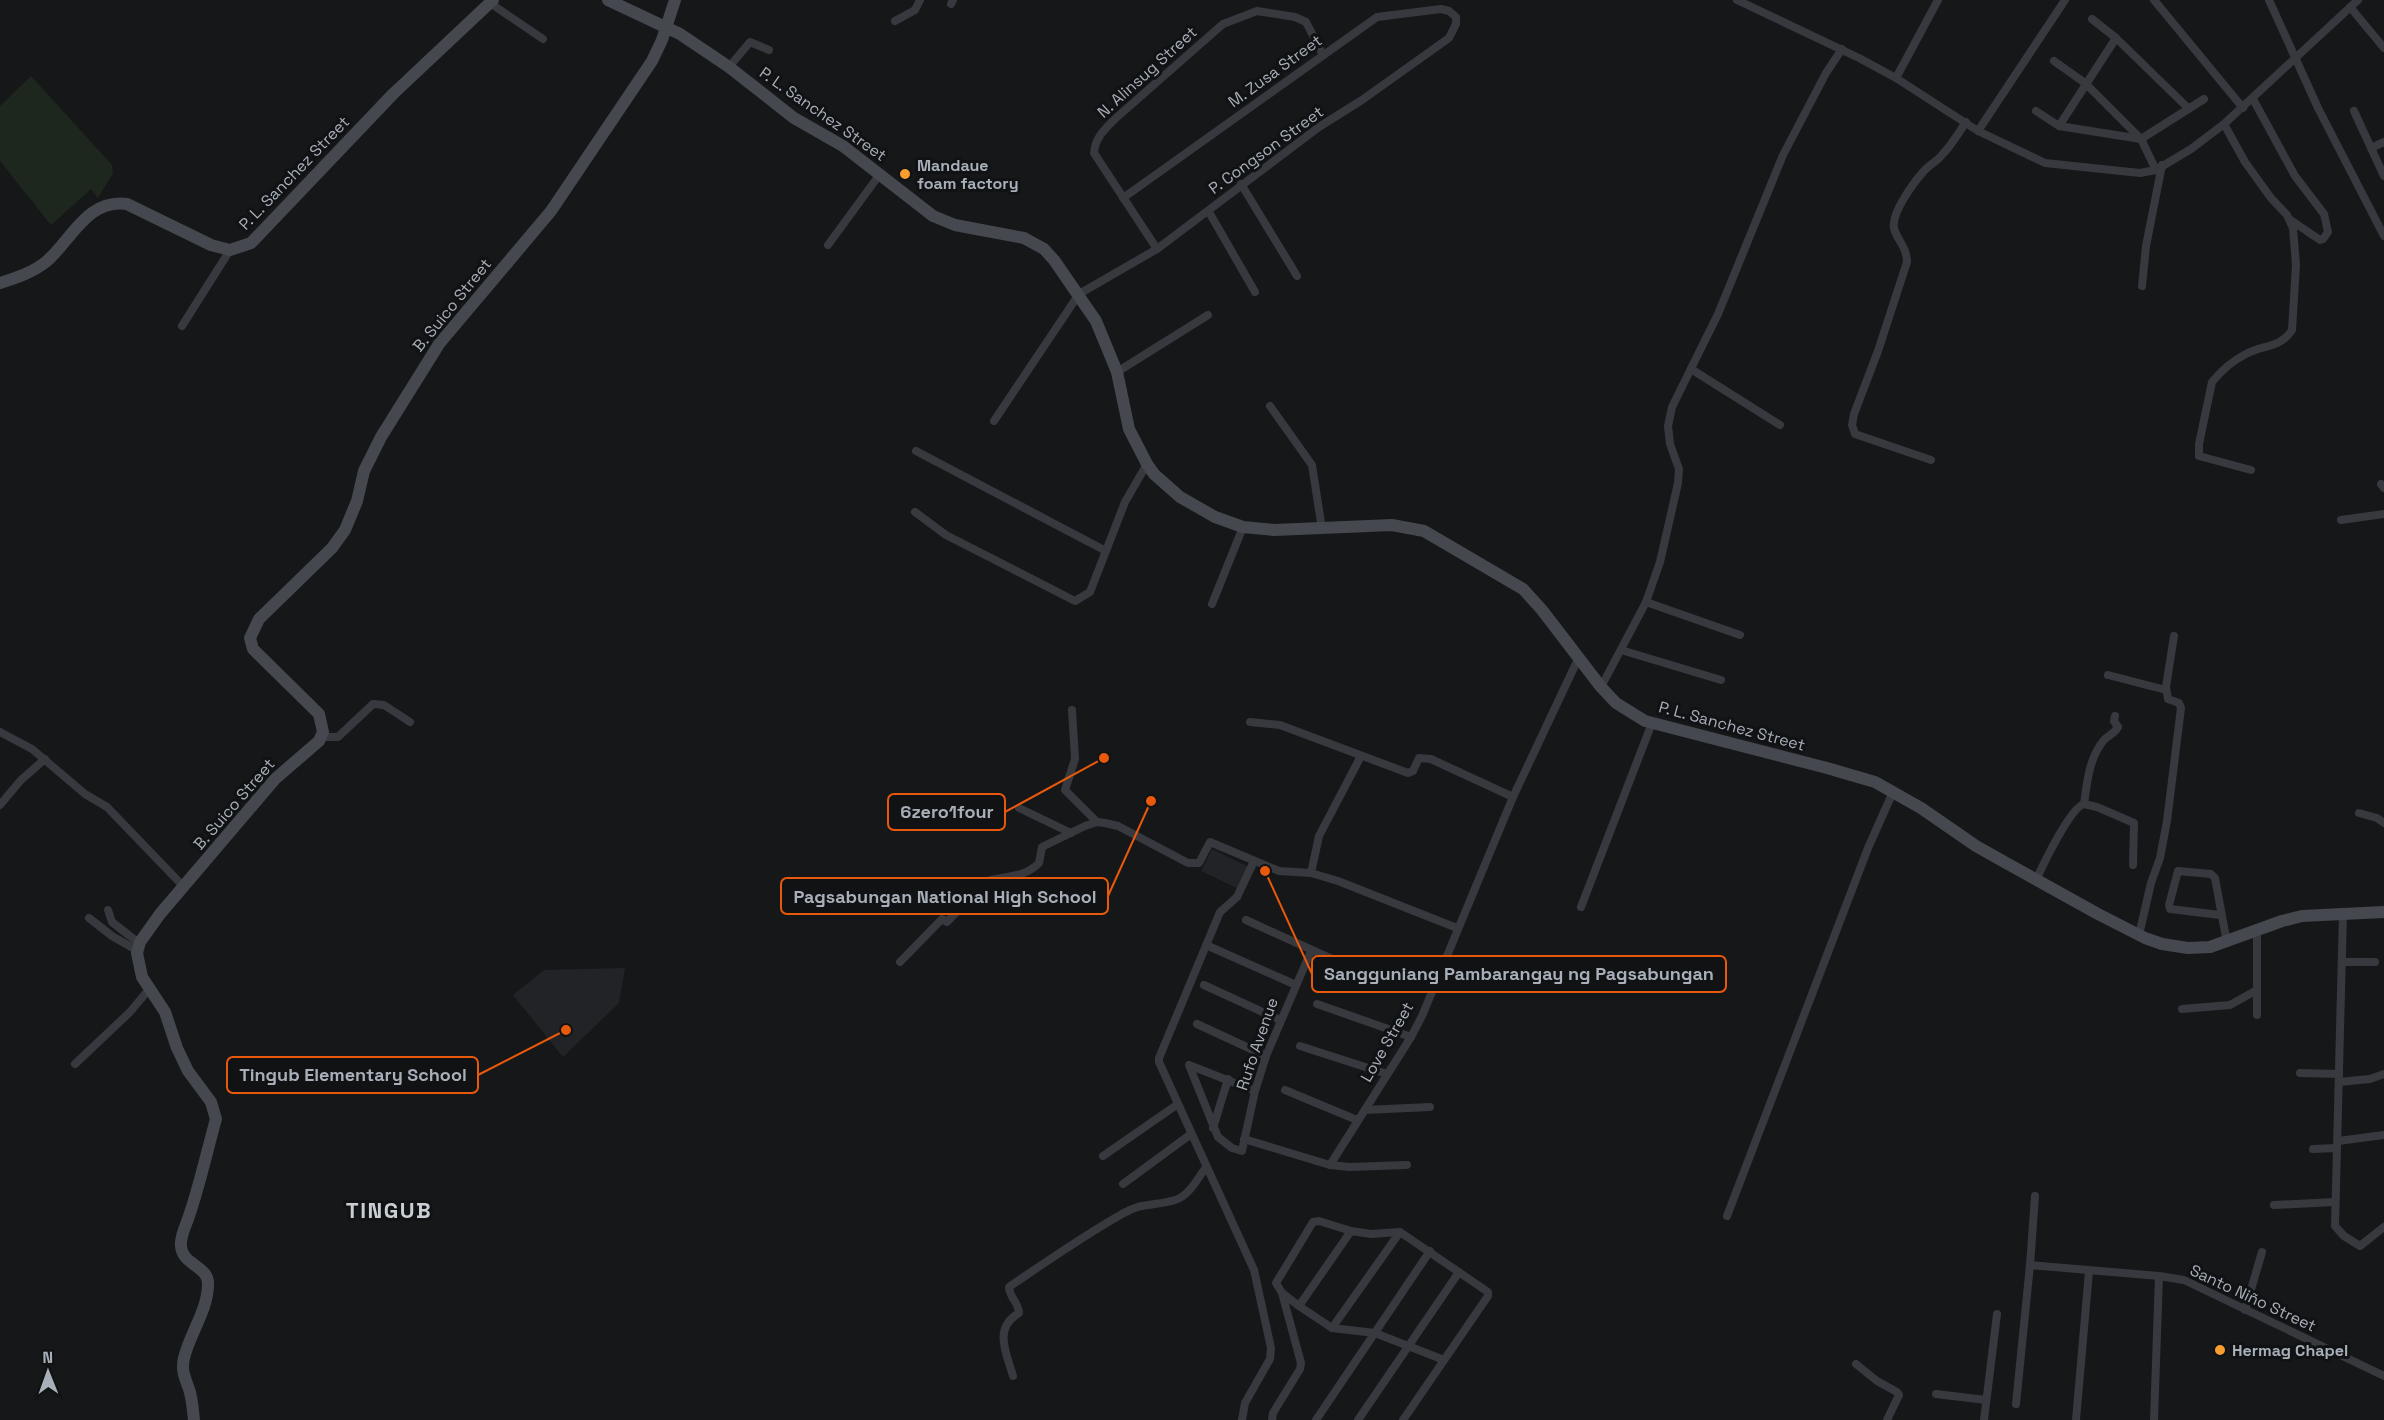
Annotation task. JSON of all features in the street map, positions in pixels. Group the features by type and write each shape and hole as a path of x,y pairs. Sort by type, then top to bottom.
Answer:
{"street":[{"name":"P. L. Sanchez Street","path":"608,0 667,27 729,67 794,118 843,147 923,210 942,221 1034,242 1054,260 1096,321 1117,372 1129,429 1147,464 1154,474 1180,497 1215,516 1244,527 1274,530 1392,525 1409,527 1431,534 1522,589 1616,703 1652,723 1875,782 1921,808 1976,846 2036,880 2139,935 2162,944 2188,948 2210,947 2302,916 2384,912"},
{"name":"B. Suico Street","path":"139,948 160,914 275,779 321,737 322,723 319,714 253,649 250,638 259,619 332,548 345,530 357,501 364,471 413,383 447,332 551,211 652,61 667,27 675,0"},
{"path":"895,21 915,10 920,0"},
{"path":"1737,0 1842,49 1896,78 1978,131 2044,162 2140,173 2159,167 2191,149 2224,124 2358,0"},
{"path":"1896,78 1938,0"},
{"path":"1978,131 2066,0"},
{"path":"2155,0 2243,108"},
{"path":"2269,0 2318,108 2384,236"},
{"name":"P. L. Sanchez Street","path":"0,283 26,274 46,261 97,208 112,202 127,204 211,245 230,250 245,246 259,236 393,94 492,2"},
{"path":"492,2 543,39"},
{"path":"2350,7 2384,48"},
{"name":"M. Zusa Street","path":"1123,198 1377,17 1441,9 1449,11 1456,17"},
{"name":"N. Alinsug Street","path":"1157,249 1094,153 1094,145 1100,134 1223,24 1257,11 1295,17 1306,22 1323,55"},
{"name":"P. Congson Street","path":"1079,294 1157,249 1319,127 1354,106 1449,38 1456,24 1456,17"},
{"path":"2092,19 2116,38 2189,109"},
{"path":"2059,126 2116,38"},
{"path":"729,67 750,42 769,50"},
{"path":"1601,687 1646,602 1660,562 1678,483 1678,469 1670,444 1668,426 1672,408 1759,218 1783,155 1814,94 1842,49"},
{"path":"2054,61 2085,83 2141,139 2159,167 2142,286"},
{"path":"2036,111 2059,126 2141,139 2204,99"},
{"path":"2224,124 2258,180 2289,219 2320,240 2323,239 2328,232 2324,214 2295,176 2253,99"},
{"path":"2354,111 2384,176"},
{"path":"1931,460 1856,434 1852,425 1907,262 1906,250 1894,228 1902,202 1925,169 1940,158 1966,122"},
{"path":"2371,148 2384,142"},
{"path":"828,246 880,174"},
{"path":"1241,184 1297,276"},
{"path":"1209,212 1255,292"},
{"path":"2251,470 2199,456 2199,444 2212,382 2245,354 2278,343 2288,337 2292,330 2296,265 2295,238 2289,219"},
{"path":"182,326 230,250"},
{"path":"994,421 1079,294"},
{"path":"1117,372 1208,315"},
{"path":"1691,369 1780,425"},
{"path":"1270,406 1312,465 1322,529"},
{"path":"916,451 1106,551"},
{"path":"915,512 946,535 1075,601 1090,592 1125,502 1147,464"},
{"path":"2341,520 2384,514"},
{"path":"1212,604 1244,527"},
{"path":"1646,602 1740,635"},
{"path":"2139,935 2151,883 2160,858 2167,821 2181,708 2179,703 2168,699 2166,690 2174,636"},
{"path":"1621,650 1721,680"},
{"name":"Love Street","path":"1330,1165 1411,1037 1513,797 1579,657"},
{"path":"2108,675 2166,690"},
{"path":"321,737 338,737 373,704 380,703 410,722"},
{"path":"1072,710 1075,759 1065,789 1096,822"},
{"path":"2084,804 2089,768 2104,741 2118,727 2114,721 2115,716"},
{"path":"1250,722 1280,725 1409,773 1413,771 1419,758 1431,759 1513,797"},
{"path":"1581,907 1652,723"},
{"path":"0,732 32,749 85,794 107,807 184,887"},
{"path":"1311,873 1319,836 1361,756"},
{"path":"0,805 21,780 45,759"},
{"path":"1727,1216 1868,848 1893,792"},
{"path":"2036,880 2051,848 2076,809 2084,804 2097,807 2134,823 2133,865"},
{"path":"1019,808 1071,833"},
{"path":"2359,813 2377,818 2384,823"},
{"path":"900,962 942,919 947,922 975,893 979,884 988,879 1024,874 1039,863 1042,847 1096,822 1118,826 1188,863 1199,863 1210,842 1279,871 1311,873 1338,881 1457,928"},
{"path":"1242,1420 1245,1403 1270,1359 1271,1348 1254,1270 1191,1134 1159,1058 1220,912 1237,897 1254,861"},
{"path":"2220,915 2170,909 2169,905 2178,871 2213,875 2227,943"},
{"path":"108,910 112,922 139,948 142,977 151,987 165,1012 177,1048 188,1071 215,1111 216,1119 201,1174 181,1235 181,1248 186,1259 204,1271 209,1281 207,1295 184,1359 184,1379 189,1389 194,1420"},
{"path":"2343,913 2334,1203 2336,1228 2360,1246 2384,1227"},
{"path":"89,918 112,936 139,948"},
{"path":"1246,920 1332,959"},
{"path":"2257,931 2257,1015"},
{"path":"1206,945 1296,985"},
{"name":"Rufo Avenue","path":"1213,1128 1223,1142 1242,1151 1255,1091 1266,1056 1311,951"},
{"path":"2342,962 2375,962"},
{"path":"1204,985 1280,1020"},
{"path":"75,1064 130,1012 151,987"},
{"path":"2182,1009 2230,1005 2257,990"},
{"path":"1317,1004 1411,1037"},
{"path":"1197,1023 1266,1056"},
{"path":"1300,1046 1387,1074"},
{"path":"1213,1128 1189,1067 1191,1064 1255,1091"},
{"path":"2300,1073 2370,1079 2384,1074"},
{"path":"1213,1128 1228,1079"},
{"path":"1285,1090 1358,1120"},
{"path":"1103,1156 1178,1104"},
{"path":"1365,1110 1431,1107"},
{"path":"1123,1184 1191,1134"},
{"path":"2313,1149 2384,1135"},
{"path":"1245,1139 1330,1165 1349,1167 1407,1165"},
{"path":"1013,1376 1003,1336 1005,1325 1019,1313 1019,1309 1010,1294 1009,1287 1088,1233 1140,1204 1176,1200 1194,1185 1206,1167"},
{"path":"2016,1404 2035,1196"},
{"path":"2274,1205 2334,1203"},
{"path":"1272,1419 1300,1369 1282,1293 1276,1283 1313,1222 1319,1221 1351,1231 1400,1232 1486,1289 1488,1296 1403,1420"},
{"path":"1299,1306 1351,1231"},
{"path":"1332,1328 1400,1232"},
{"path":"1316,1420 1430,1251"},
{"path":"2245,1310 2262,1252"},
{"name":"Santo Niño Street","path":"2030,1265 2184,1280 2384,1376"},
{"path":"2076,1420 2089,1271"},
{"path":"1358,1420 1459,1272"},
{"path":"2154,1420 2159,1276"},
{"path":"1282,1293 1332,1328 1375,1333 1409,1344 1444,1360"},
{"path":"1984,1420 1997,1314"},
{"path":"1856,1364 1899,1395 1887,1420"},
{"path":"1936,1394 1986,1400"}],"shaded area":[{"path":"31,76 112,165 113,173 98,198 91,189 51,225 0,161 0,106"},
{"path":"1212,849 1249,867 1239,889 1201,871"},
{"path":"625,968 619,1003 563,1057 513,995 544,970"}],"place":[{"name":"Mandaue foam factory","path":"905,174"},
{"name":"6zero1four","path":"1104,758"},
{"name":"Pagsabungan National High School","path":"1151,801"},
{"name":"Sangguniang Pambarangay ng Pagsabungan","path":"1265,871"},
{"name":"Tingub Elementary School","path":"566,1030"},
{"name":"Hermag Chapel","path":"2220,1350"}],"district":[{"name":"TINGUB","path":"389,1210"}]}
